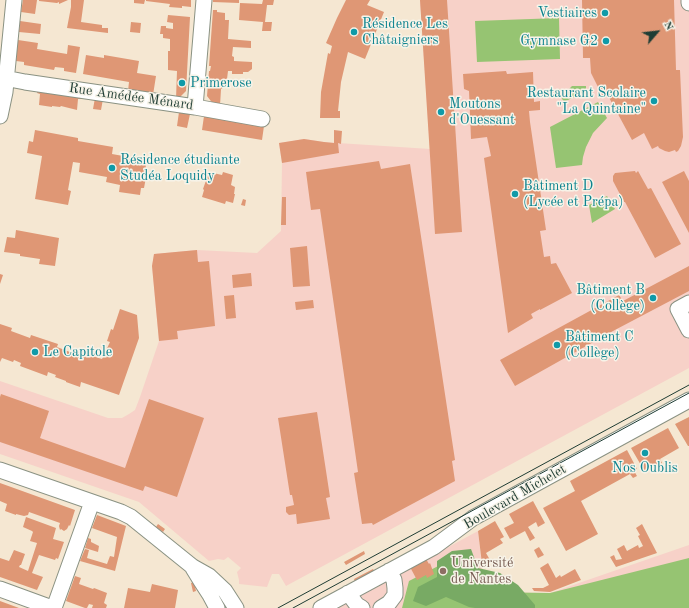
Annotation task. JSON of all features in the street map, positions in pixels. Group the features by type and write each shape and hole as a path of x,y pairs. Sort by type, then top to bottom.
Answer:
{"street":[{"path":"0,116 3,78 14,0"},
{"path":"195,106 204,0"},
{"name":"Rue Amédée Ménard","path":"3,78 195,106 262,119"},
{"path":"689,303 678,309 689,330"},
{"name":"Boulevard Michelet","path":"321,608 434,547 473,518 689,400"},
{"path":"0,470 120,512 134,519 193,567 209,576 225,591 236,608"},
{"path":"0,590 53,608 92,502"},
{"path":"193,567 217,608"},
{"path":"383,608 395,595 394,580 389,571"},
{"path":"348,593 357,605 362,608"}],"shaded area":[{"path":"420,0 689,0 689,368 286,586 279,574 272,574 267,587 239,584 237,572 241,568 228,557 224,560 218,559 209,561 139,502 0,454 0,381 108,418 122,418 135,410 159,341 152,266 154,254 197,250 257,253 281,231 282,163 279,143 304,139 324,142 430,149"},
{"name":"Université de Nantes","path":"478,531 485,592 550,593 689,545 689,608 336,608"}],"green space":[{"path":"559,18 560,59 477,62 475,21"},
{"path":"572,86 586,86 586,91 564,102 556,89 569,89"},
{"path":"598,102 607,118 593,133 586,147 582,165 556,168 550,127"},
{"path":"607,196 615,209 592,223 589,205"},
{"path":"471,549 478,568 500,573 518,585 535,605 535,608 475,608 446,597 426,606 413,601 418,587 437,577 437,561 452,551"},
{"name":"Université de Nantes","path":"689,558 689,608 402,608 409,581 446,562 485,592 550,593"}],"building":[{"path":"23,0 37,0 35,14 21,12"},
{"path":"39,0 68,0 59,4 59,2"},
{"path":"71,0 84,0 81,22 102,25 102,28 108,28 108,33 67,28"},
{"path":"134,0 145,0 144,4 134,3"},
{"path":"146,0 191,0 191,7 169,7 170,4"},
{"path":"213,0 239,0 239,3 213,2"},
{"path":"263,0 274,0 273,5 267,5 265,22 272,22 271,31 262,31 263,22 239,20 240,3 262,4"},
{"name":"Résidence Les Châtaigniers","path":"346,0 370,0 367,5 384,12 365,59 348,52 341,82 338,111 340,111 340,118 320,118 321,92 328,53 330,54 332,46 326,43"},
{"name":"Moutons d'Ouessant","path":"420,0 447,0 462,232 435,234"},
{"path":"582,0 674,0 676,70 680,70 683,137 678,151 665,151 658,146 652,149 644,133 632,140 606,92 602,95 591,73 590,58 583,58"},
{"path":"213,10 225,13 225,20 229,20 228,39 251,41 251,48 233,47 232,56 234,57 234,61 252,62 252,69 248,72 243,72 243,74 232,74 232,71 228,71 227,79 225,79 225,86 221,89 220,106 214,105 207,96 209,71 211,66 209,66"},
{"path":"168,15 190,17 186,91 178,99 176,99 177,71 168,70 168,51 170,51 170,39 163,38 163,34 160,34 161,26 166,26 166,28 173,29 173,23 167,22"},
{"path":"20,21 41,24 40,34 19,32"},
{"path":"131,22 141,23 140,33 130,32"},
{"path":"18,40 38,43 37,49 67,54 68,45 80,47 76,73 64,71 64,68 55,67 54,70 24,65 24,62 16,61"},
{"path":"86,55 104,58 104,55 139,61 137,73 156,76 153,95 128,91 129,82 83,74"},
{"name":"Bâtiment D (Lycée et Prépa)","path":"506,71 507,74 533,72 534,102 540,101 540,110 529,111 546,230 540,231 544,257 550,256 551,264 556,263 572,293 531,314 533,318 508,333 484,158 491,156 487,137 471,139 469,91 464,89 463,74"},
{"path":"38,89 83,96 82,99 78,99 77,110 61,106 52,107 39,105 40,94 37,93"},
{"path":"95,98 103,99 101,110 93,109"},
{"path":"179,112 190,114 187,128 177,126"},
{"path":"204,116 264,126 262,140 202,130"},
{"name":"Résidence étudiante Studéa Loquidy","path":"35,130 78,138 78,141 113,147 112,154 123,156 122,160 146,165 145,172 147,172 144,188 141,188 140,195 119,192 120,185 106,182 107,177 79,172 80,163 73,162 68,190 71,191 68,205 35,199 42,156 27,153 29,141 33,142"},
{"path":"334,130 342,131 341,144 338,143 339,153 282,163 279,143 304,139 334,143"},
{"path":"379,161 381,169 410,164 455,460 452,461 455,481 373,525 372,523 362,524 354,473 358,472 320,209 311,210 306,172"},
{"path":"635,171 636,173 638,171 648,189 651,188 681,244 655,258 613,181 613,176 615,173"},
{"path":"684,171 689,181 689,233 662,182"},
{"path":"209,172 222,175 223,172 233,175 231,185 235,187 235,194 233,203 226,201 225,204 202,197"},
{"path":"282,197 286,197 286,225 281,225"},
{"path":"243,199 246,200 245,206 241,205"},
{"path":"16,230 59,238 55,266 39,264 40,259 4,252 7,237 15,238"},
{"path":"307,246 310,286 293,287 290,248"},
{"path":"197,250 198,262 209,261 215,326 177,331 178,339 159,341 152,266 154,254"},
{"name":"Bâtiment C (Collège)","path":"689,266 689,291 613,331 515,386 500,360 619,295 623,301"},
{"path":"251,273 252,286 233,288 232,275"},
{"path":"0,274 3,275 0,284"},
{"path":"234,295 236,318 226,319 224,296"},
{"path":"313,300 314,308 296,310 295,302"},
{"name":"Le Capitole","path":"120,309 137,315 139,338 119,395 81,382 80,387 55,377 56,375 48,372 47,376 20,366 21,363 14,360 13,362 2,358 0,362 0,324 12,328 11,331 30,338 31,335 58,344 57,347 75,354 76,351 102,359 110,342 107,341 111,329 113,330"},
{"path":"1,394 49,411 40,438 125,468 149,399 204,418 177,497 145,486 143,491 0,442"},
{"path":"317,412 330,497 326,498 330,519 297,524 296,514 289,515 286,512 286,507 294,505 292,495 290,495 278,418"},
{"path":"689,417 689,446 688,446 675,424"},
{"path":"668,428 679,448 660,459 662,463 645,472 631,448"},
{"path":"627,450 637,469 634,471 637,476 633,478 630,474 581,501 598,534 566,551 543,508 575,491 570,481"},
{"path":"0,483 75,510 70,526 69,525 64,531 61,529 60,530 60,523 29,512 28,515 24,516 5,511 7,504 0,501"},
{"path":"533,501 545,523 538,527 536,522 528,527 535,538 530,541 525,531 510,539 504,528 514,523 509,514"},
{"path":"97,515 126,526 115,571 80,561 85,549 89,550 87,558 107,564 110,556 114,557 117,537 92,528"},
{"path":"26,517 56,528 53,539 64,542 58,559 56,558 55,560 39,555 32,573 43,577 37,590 0,577 0,558 9,561 14,550 25,554 19,567 28,571 37,543 30,541 33,532 23,527"},
{"path":"495,521 504,537 500,539 503,543 486,553 490,560 482,564 478,531"},
{"path":"158,524 165,529 163,532 156,527"},
{"path":"642,524 657,553 616,567 610,557 614,555 616,560 622,559 617,549 624,545 627,551 638,545 639,548 643,546 636,528"},
{"path":"88,538 91,539 91,542 99,546 98,552 85,548"},
{"path":"539,547 544,555 538,558 534,550"},
{"path":"364,551 365,554 346,565 344,562"},
{"path":"426,559 429,564 430,563 434,574 427,578 426,575 417,580 410,567"},
{"path":"548,563 556,578 560,575 561,577 575,569 581,580 550,592 534,591 532,588 543,588 549,585 540,568"},
{"path":"373,569 375,572 355,582 354,579"},
{"path":"75,576 81,578 79,584 107,593 104,603 107,605 106,608 92,608 93,605 89,604 87,608 85,608 66,601"},
{"path":"194,582 196,591 193,592 191,583"},
{"path":"152,584 178,590 175,608 124,608 128,588 150,592"},
{"path":"0,601 19,608 0,608"}],"tram line":[{"path":"278,608 689,385"},
{"path":"293,608 689,393"}],"place":[{"name":"Vestiaires","path":"605,13"},
{"name":"Résidence Les Châtaigniers","path":"354,32"},
{"name":"Gymnase G2","path":"606,41"},
{"name":"Primerose","path":"182,83"},
{"name":"Restaurant Scolaire \"La Quintaine\"","path":"654,101"},
{"name":"Moutons d'Ouessant","path":"441,112"},
{"name":"Résidence étudiante Studéa Loquidy","path":"112,168"},
{"name":"Bâtiment D (Lycée et Prépa)","path":"515,194"},
{"name":"Bâtiment B (Collège)","path":"653,298"},
{"name":"Bâtiment C (Collège)","path":"557,345"},
{"name":"Le Capitole","path":"35,352"},
{"name":"Nos Oublis","path":"645,453"},
{"name":"Université de Nantes","path":"443,571"}]}
